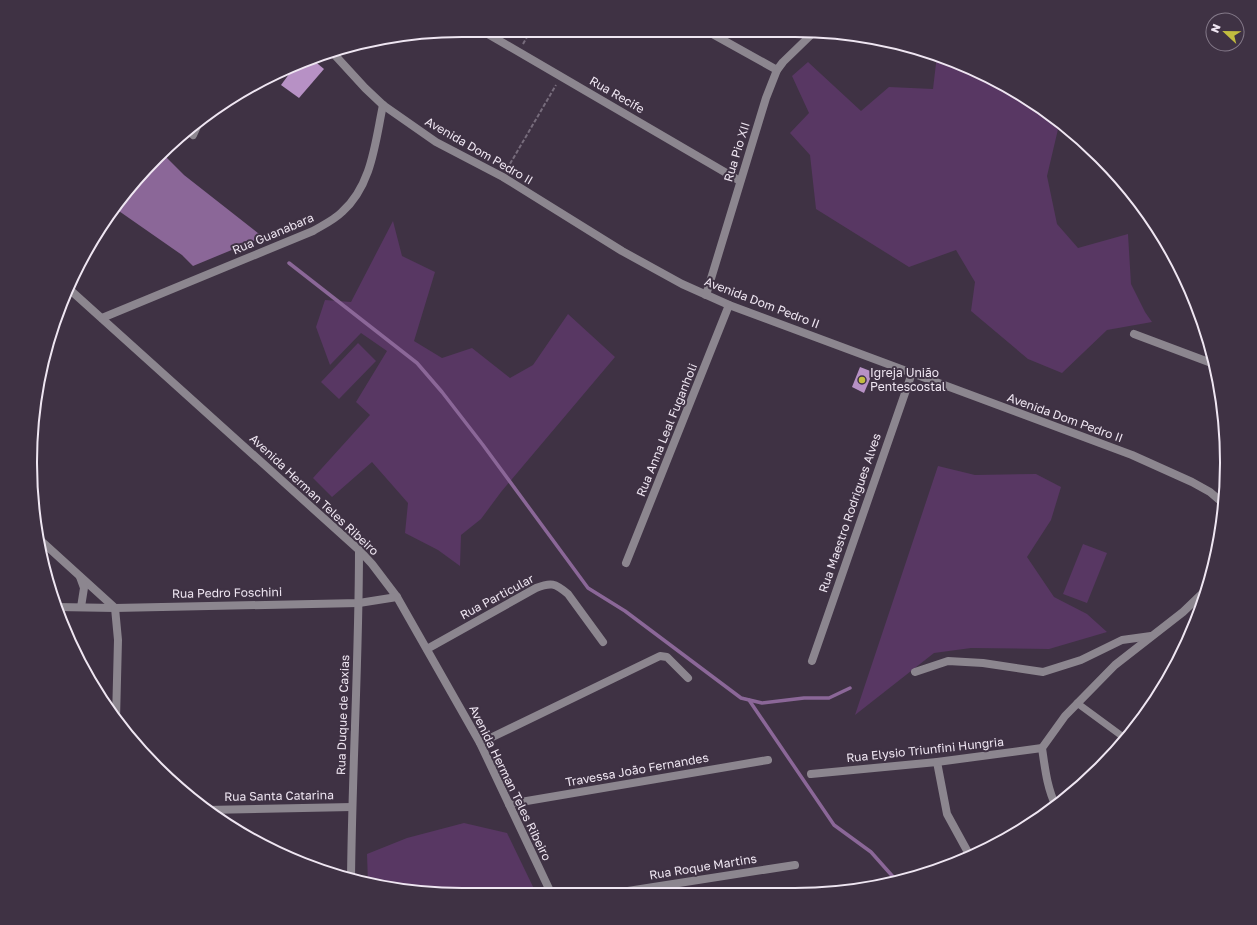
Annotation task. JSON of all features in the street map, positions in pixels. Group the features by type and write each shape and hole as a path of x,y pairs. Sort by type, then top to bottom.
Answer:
{"street":[{"name":"Rua Recife","path":"493,37 740,181"},
{"path":"718,37 777,70"},
{"name":"Rua Pio XII","path":"706,294 766,98 777,70 783,62 808,38"},
{"name":"Avenida Dom Pedro II","path":"336,56 383,105 436,142 503,178 622,250 682,284 729,305 1132,455 1192,482 1210,492 1218,499"},
{"name":"Rua Guanabara","path":"102,318 314,230 342,212 355,198 368,172 375,148 383,105"},
{"name":"Avenida Herman Teles Ribeiro","path":"73,292 359,550 372,564 397,597 480,743 549,888"},
{"name":"Rua Anna Leal Fuganholi","path":"626,563 729,305"},
{"path":"1134,334 1208,362"},
{"name":"Rua Maestro Rodrigues Alves","path":"812,661 912,373"},
{"path":"45,544 115,608 118,640 116,709"},
{"name":"Rua Duque de Caxias","path":"351,874 359,603 359,550"},
{"path":"80,577 84,588 80,608"},
{"name":"Rua Particular","path":"427,649 536,588 547,584 554,585 568,594 603,642"},
{"name":"Rua Pedro Foschini","path":"63,607 115,608 359,603 397,597"},
{"path":"1053,800 1046,776 1042,748 1060,722 1115,665 1183,612 1197,598"},
{"path":"915,672 948,661 983,663 1043,672 1081,660 1122,640 1152,636"},
{"path":"480,743 660,656 667,657 688,678"},
{"name":"Rua Elysio Triunfini Hungria","path":"811,774 937,762 1042,748"},
{"name":"Travessa João Fernandes","path":"509,804 768,760"},
{"path":"937,762 947,814 967,851"},
{"name":"Rua Santa Catarina","path":"217,810 352,807"},
{"name":"Rua Roque Martins","path":"647,888 795,865"}],"lane":[{"path":"1077,703 1121,735"}],"path":[{"path":"518,52 527,37"},
{"path":"503,178 561,76"}],"shaded area":[{"path":"808,62 861,111 889,87 933,89 936,62 957,69 1007,94 1058,129 1047,176 1057,224 1078,248 1128,234 1131,284 1145,312 1152,322 1107,330 1062,373 1028,359 971,311 975,282 956,250 909,267 816,209 810,155 790,133 809,113 792,76"},
{"path":"167,158 184,175 263,237 193,266 182,255 119,211 143,182"},
{"path":"393,221 402,256 435,272 414,341 442,358 472,348 510,378 533,365 568,314 615,357 501,492 481,519 461,535 460,566 438,550 405,533 408,503 372,462 332,497 313,478 370,415 356,402 387,351 361,333 330,365 316,327 325,300 351,302"},
{"path":"358,343 376,361 339,399 321,382"},
{"path":"938,466 975,475 1036,474 1061,487 1051,520 1027,557 1054,597 1087,614 1107,632 1049,649 971,648 934,653 855,715"},
{"path":"1083,544 1107,553 1087,603 1063,594"},
{"path":"464,823 507,833 534,888 435,887 368,878 367,854 407,838"}],"building":[{"path":"317,63 324,69 299,98 281,85 289,74 300,69"},
{"name":"Igreja União Pentescostal","path":"860,367 873,372 864,393 852,387"}],"waterway":[{"path":"289,263 417,363 442,392 483,445 588,588 625,611 741,698 762,703 804,698 829,698 850,688"},
{"path":"749,700 834,825 871,852 893,877"}],"place":[{"name":"Igreja União Pentescostal","path":"862,380"}]}
